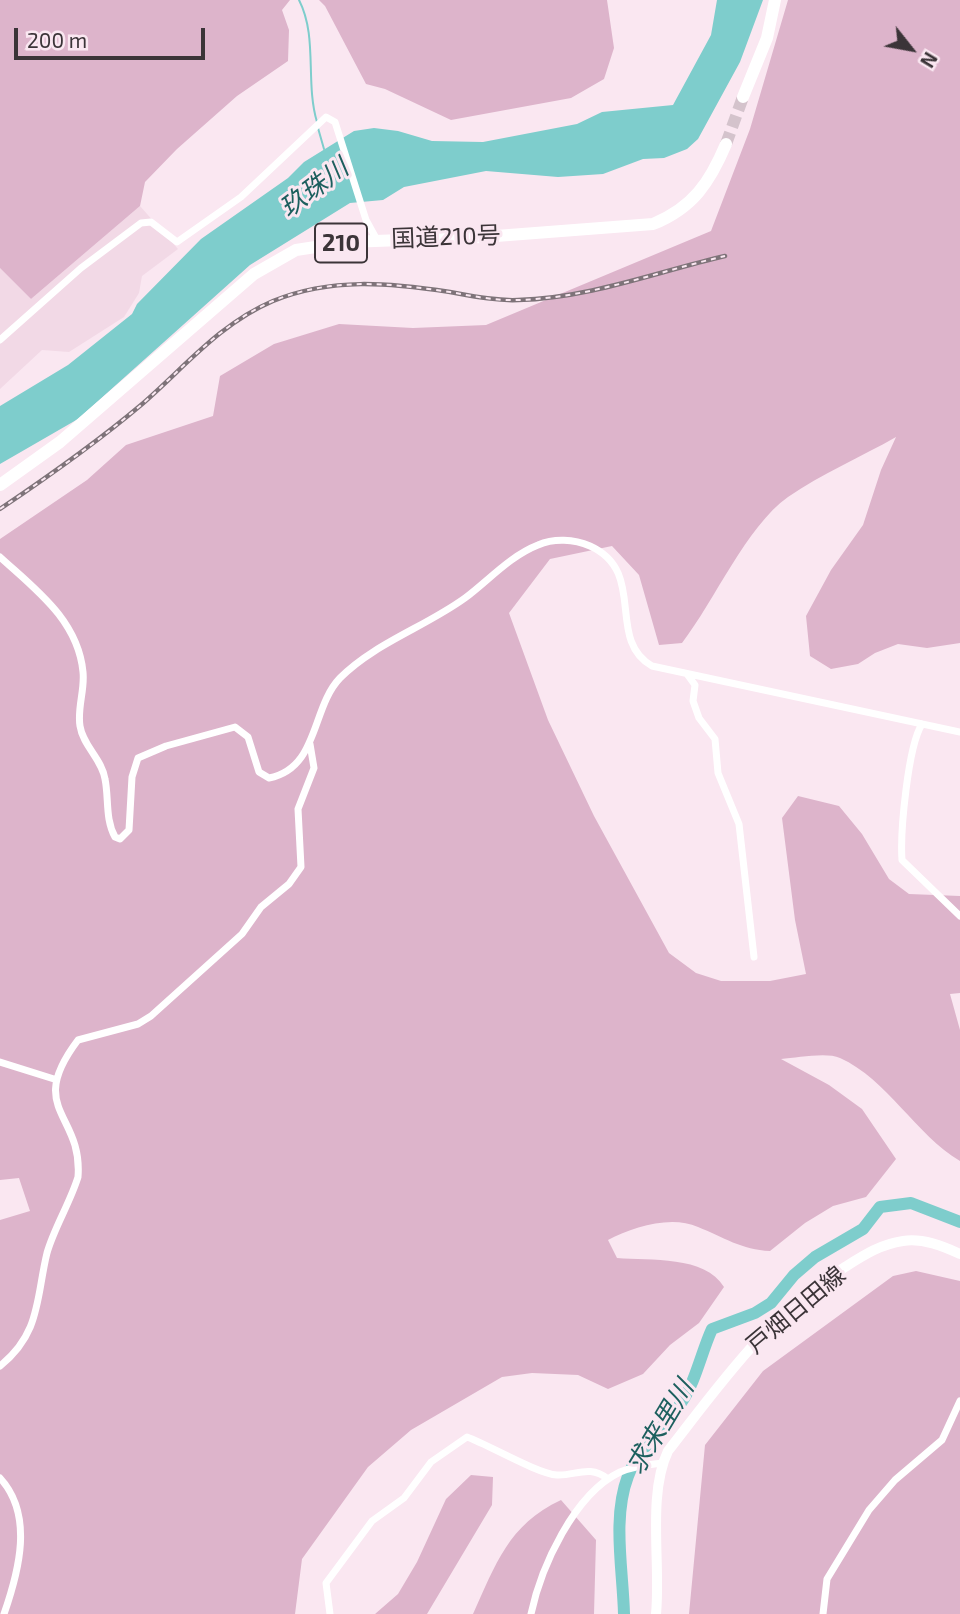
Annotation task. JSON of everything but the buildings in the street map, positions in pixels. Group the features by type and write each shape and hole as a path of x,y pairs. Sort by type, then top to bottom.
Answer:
{"highway":[{"path":"743,97 767,38 775,0"},
{"name":"国道210号","path":"0,485 61,442 254,274 296,250 377,240 482,237 653,223 674,216 704,189 726,144"}],"main road":[{"name":"戸畑日田線","path":"656,1614 659,1551 657,1480 662,1463 668,1451 745,1350 781,1315 830,1276 877,1248 906,1240 933,1243 960,1254"}],"street":[{"path":"0,340 81,268 141,223 150,222 177,242 241,197 326,117 335,122 366,220 377,240"},
{"path":"0,557 38,589 61,617 75,640 84,674 79,723 84,739 103,769 110,826 115,837 124,839 129,830 133,768 142,756 221,730 238,728 248,737 259,772 269,778 291,767 310,744 325,700 340,677 391,642 465,598 509,561 537,545 553,541 573,540 603,554 615,567 625,589 629,637 635,652 652,666 960,732"},
{"path":"686,673 695,685 693,701 699,718 715,739 718,774 739,824 754,957"},
{"path":"922,723 917,732 908,786 902,860 912,873 960,916"},
{"path":"0,1366 12,1355 35,1319 47,1252 78,1177 79,1164 57,1102 54,1079 78,1040 138,1024 151,1016 228,947 261,907 289,884 301,867 298,809 314,768 310,744"},
{"path":"0,1062 54,1079"},
{"path":"822,1614 827,1578 862,1520 895,1480 942,1440 960,1401"},
{"path":"330,1614 326,1583 372,1521 404,1498 430,1462 467,1437 556,1475 578,1470 601,1473 608,1479"},
{"path":"531,1614 538,1583 574,1516 590,1494 608,1479 630,1468 662,1463"},
{"path":"0,1478 13,1494 22,1527 16,1569 4,1614"}],"shaded area":[{"path":"0,0 290,0 282,10 289,30 288,61 237,96 177,149 145,182 140,206 31,299 0,268"},
{"path":"319,0 607,0 614,48 604,79 571,98 451,120 385,89 366,84 325,6"},
{"path":"788,0 960,0 960,643 927,648 898,644 875,653 858,664 831,669 810,656 806,616 831,570 863,525 881,470 896,437 814,481 773,510 745,545 682,643 659,645 639,575 612,546 550,559 509,613 548,720 594,816 669,953 696,973 721,981 770,981 806,974 795,920 782,818 798,796 839,806 862,834 889,879 909,894 960,896 960,993 950,994 960,1030 960,1161 929,1137 887,1093 857,1067 827,1055 781,1059 829,1085 862,1109 896,1159 866,1197 833,1206 805,1223 770,1251 742,1246 698,1227 676,1222 640,1227 608,1240 617,1258 660,1260 690,1265 704,1269 724,1287 699,1323 670,1345 643,1374 608,1389 578,1375 532,1373 502,1377 411,1430 368,1467 302,1559 295,1614 0,1614 0,1220 30,1211 19,1178 0,1180 0,539 87,480 126,445 213,416 220,376 274,344 339,324 413,328 486,325 711,231 750,129"},
{"path":"140,206 178,249 142,276 139,293 124,317 69,352 42,350 0,389 0,268 31,299"},
{"path":"916,1271 960,1281 960,1614 689,1614 705,1445 763,1371 893,1276"},
{"path":"471,1475 493,1477 492,1505 427,1614 375,1614 398,1594 417,1562 446,1499"},
{"path":"561,1500 596,1540 594,1614 473,1614 497,1563 516,1534 528,1521"}],"water":[{"name":"玖珠川","path":"717,0 763,0 740,62 698,139 687,149 664,158 643,159 603,174 558,177 486,171 404,187 383,200 350,203 250,265 78,419 0,464 0,406 68,365 132,314 137,304 201,239 288,178 304,162 354,131 374,128 398,131 432,141 483,142 577,124 602,112 673,105 711,35"}],"waterway":[{"path":"299,0 308,29 317,122"},
{"name":"玖珠川","path":"318,128 324,149"},
{"name":"求来里川","path":"624,1614 619,1527 623,1492 639,1456 686,1394 712,1329 755,1313 771,1303 794,1275 815,1257 863,1229 880,1207 911,1203 960,1222"}],"tunnel":[{"path":"726,144 743,97"}],"railway":[{"path":"0,509 124,419 219,334 254,311 295,293 361,284 405,286 501,300 545,298 597,289 725,256"}]}
